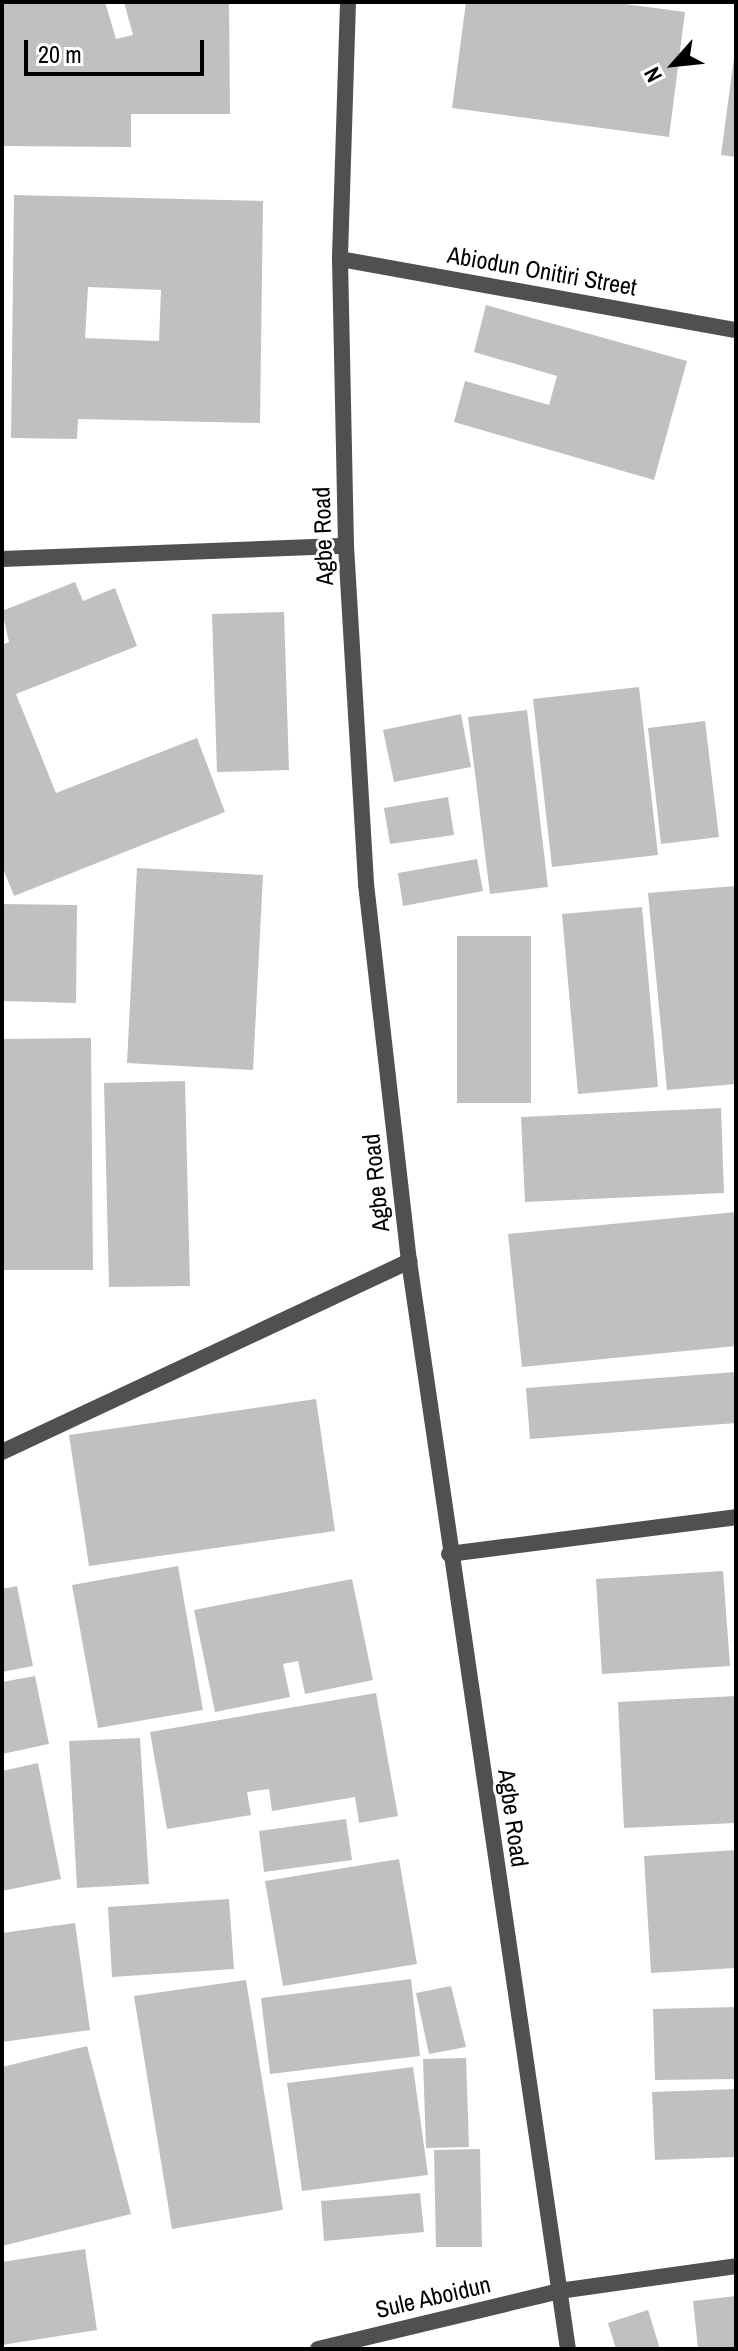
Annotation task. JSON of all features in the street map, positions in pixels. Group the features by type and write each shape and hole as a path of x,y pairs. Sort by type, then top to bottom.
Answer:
{"street":[{"name":"Agbe Road","path":"348,2 340,259 346,546 366,884 409,1261 449,1554 568,2349"},
{"name":"Abiodun Onitiri Street","path":"340,259 736,330"},
{"path":"2,559 346,546"},
{"path":"2,1452 409,1261"},
{"path":"449,1554 736,1517"},
{"name":"Sule Aboidun","path":"318,2349 559,2291 736,2266"}],"building":[{"path":"2,2 105,2 116,39 133,35 124,2 229,2 230,114 131,114 131,147 2,146"},
{"path":"466,2 610,2 685,12 669,137 452,108"},
{"path":"736,58 736,157 721,155"},
{"path":"14,195 263,201 260,423 78,419 77,439 11,438","holes":["88,287 161,290 159,341 85,338"]},
{"path":"486,305 687,361 654,480 454,422 465,381 549,405 557,376 474,352"},
{"path":"75,582 83,601 115,588 137,646 16,694 56,793 197,738 225,812 14,896 2,866 2,645 9,642 2,611"},
{"path":"284,612 289,770 217,772 212,614"},
{"path":"639,687 658,855 552,867 533,699"},
{"path":"527,710 548,887 490,894 468,717"},
{"path":"461,714 471,767 394,782 383,730"},
{"path":"705,721 719,837 661,844 648,728"},
{"path":"448,797 454,835 390,844 384,808"},
{"path":"477,859 483,891 403,906 398,873"},
{"path":"137,868 263,875 253,1070 127,1063"},
{"path":"736,886 736,1084 667,1090 648,893"},
{"path":"2,904 77,905 76,1003 2,1001"},
{"path":"642,907 658,1087 578,1094 562,914"},
{"path":"457,936 531,936 531,1103 457,1103"},
{"path":"91,1038 93,1270 2,1270 2,1039"},
{"path":"185,1081 190,1286 109,1287 104,1083"},
{"path":"721,1108 724,1193 525,1202 521,1117"},
{"path":"736,1212 736,1346 522,1367 508,1234"},
{"path":"736,1372 736,1423 530,1439 526,1388"},
{"path":"316,1399 335,1531 89,1566 69,1435"},
{"path":"178,1566 203,1710 98,1728 72,1585"},
{"path":"723,1571 730,1666 602,1674 596,1579"},
{"path":"352,1579 373,1680 305,1694 298,1661 283,1664 290,1697 215,1712 194,1610"},
{"path":"17,1586 33,1666 2,1672 2,1589"},
{"path":"35,1676 49,1744 2,1754 2,1682"},
{"path":"376,1693 398,1816 359,1823 355,1797 272,1811 269,1789 247,1792 251,1815 167,1829 150,1732"},
{"path":"736,1696 736,1823 624,1828 618,1702"},
{"path":"140,1738 149,1884 77,1888 69,1741"},
{"path":"38,1763 61,1879 2,1891 2,1771"},
{"path":"346,1819 352,1860 264,1872 259,1831"},
{"path":"736,1850 736,1968 651,1973 644,1856"},
{"path":"399,1859 417,1964 283,1986 265,1881"},
{"path":"229,1899 234,1969 112,1977 108,1907"},
{"path":"75,1923 90,2030 2,2042 2,1933"},
{"path":"411,1979 420,2056 270,2074 261,1998"},
{"path":"246,1980 283,2210 172,2229 134,1996"},
{"path":"451,1986 466,2047 429,2054 416,1993"},
{"path":"736,2007 736,2079 655,2080 653,2009"},
{"path":"87,2046 131,2214 2,2246 2,2067"},
{"path":"466,2058 469,2147 426,2148 423,2059"},
{"path":"413,2067 428,2175 302,2191 287,2083"},
{"path":"736,2089 736,2157 655,2160 652,2092"},
{"path":"480,2149 482,2247 436,2247 434,2150"},
{"path":"420,2193 424,2232 324,2241 321,2201"},
{"path":"85,2249 97,2330 2,2345 2,2262"},
{"path":"736,2296 736,2349 698,2349 693,2301"},
{"path":"648,2310 660,2349 616,2349 608,2323"}]}
